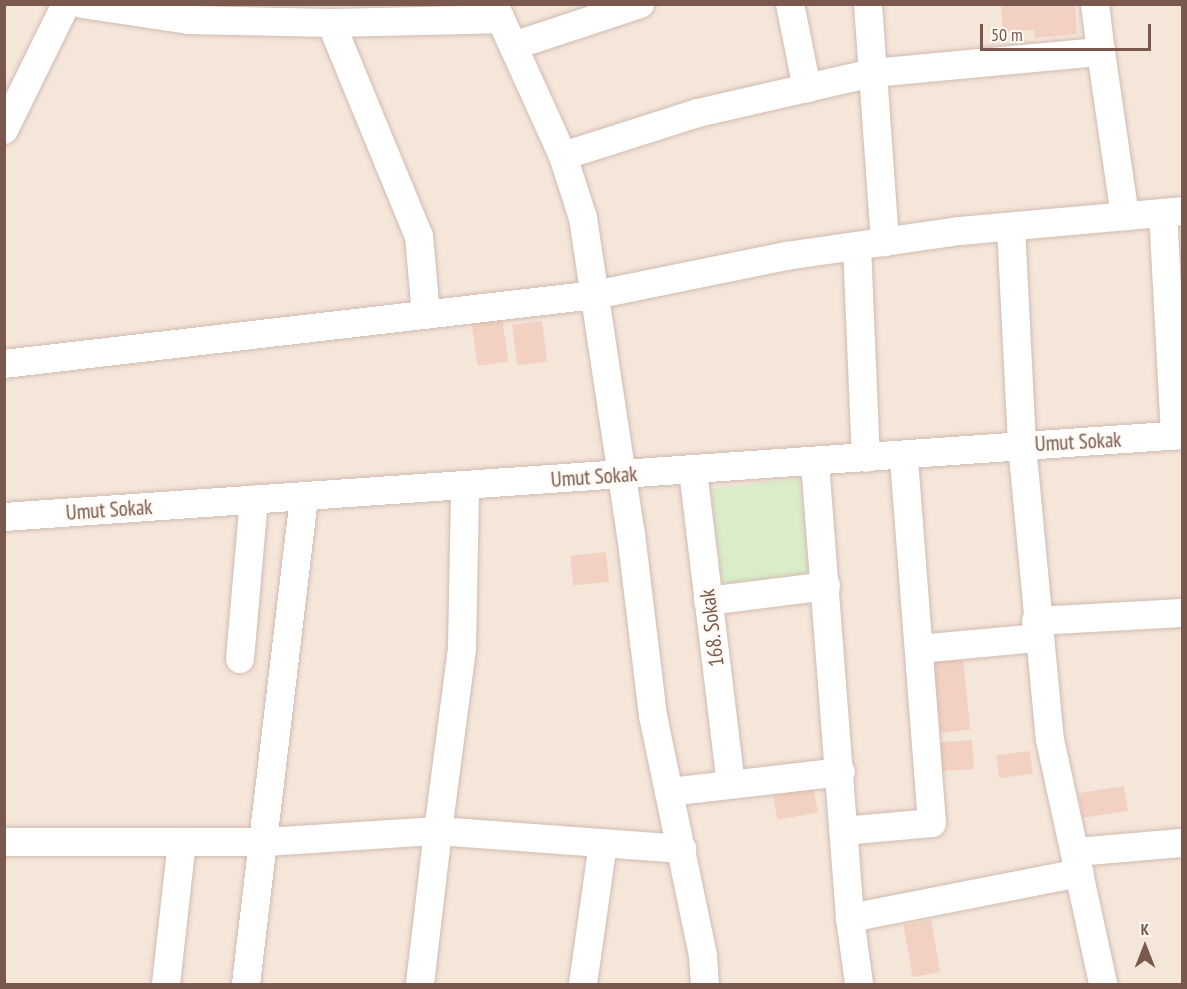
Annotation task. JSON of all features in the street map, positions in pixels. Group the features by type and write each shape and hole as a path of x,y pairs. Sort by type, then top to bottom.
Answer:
{"street":[{"path":"4,130 66,4"},
{"path":"82,4 189,20 331,23 497,12 563,156 582,218 622,476 653,716 682,849 705,984"},
{"path":"513,46 640,4"},
{"path":"790,4 807,88"},
{"path":"868,4 885,242"},
{"path":"1095,4 1125,216"},
{"path":"331,23 419,236 426,315"},
{"path":"563,156 698,113 873,73 1101,52"},
{"path":"4,364 595,295 669,278 857,246 1011,226 1173,212 1179,436"},
{"path":"1011,226 1022,445 1037,629 1050,740 1103,984"},
{"path":"857,246 866,458"},
{"name":"Umut Sokak","path":"4,517 816,463 1022,445 1179,436"},
{"path":"844,831 932,823 904,455"},
{"path":"816,463 841,772 850,918 859,984"},
{"name":"168. Sokak","path":"693,471 731,784"},
{"path":"420,984 462,649 465,486"},
{"path":"246,984 266,842 304,497"},
{"path":"240,659 254,500"},
{"path":"708,601 826,586"},
{"path":"919,649 1037,629 1182,613"},
{"path":"669,792 841,772"},
{"path":"4,842 266,842 438,831 682,849"},
{"path":"166,984 182,842"},
{"path":"583,984 603,843"},
{"path":"850,918 1078,862 1182,843"}],"shaded area":[{"path":"5,5 1182,5 1182,984 5,984"}],"green space":[{"path":"799,478 811,573 722,584 711,489"}],"building":[{"path":"1001,4 1075,4 1077,34 1035,38 1034,30 1003,32"},
{"path":"502,317 508,362 478,366 471,321"},
{"path":"542,321 547,362 517,365 512,325"},
{"path":"606,552 609,582 573,586 570,556"},
{"path":"963,659 970,730 941,733 933,662"},
{"path":"972,740 974,769 939,771 937,742"},
{"path":"1030,751 1033,774 999,778 996,755"},
{"path":"813,785 818,813 777,820 773,792"},
{"path":"1124,786 1128,811 1082,818 1079,793"},
{"path":"931,920 940,972 913,977 903,925"}]}
